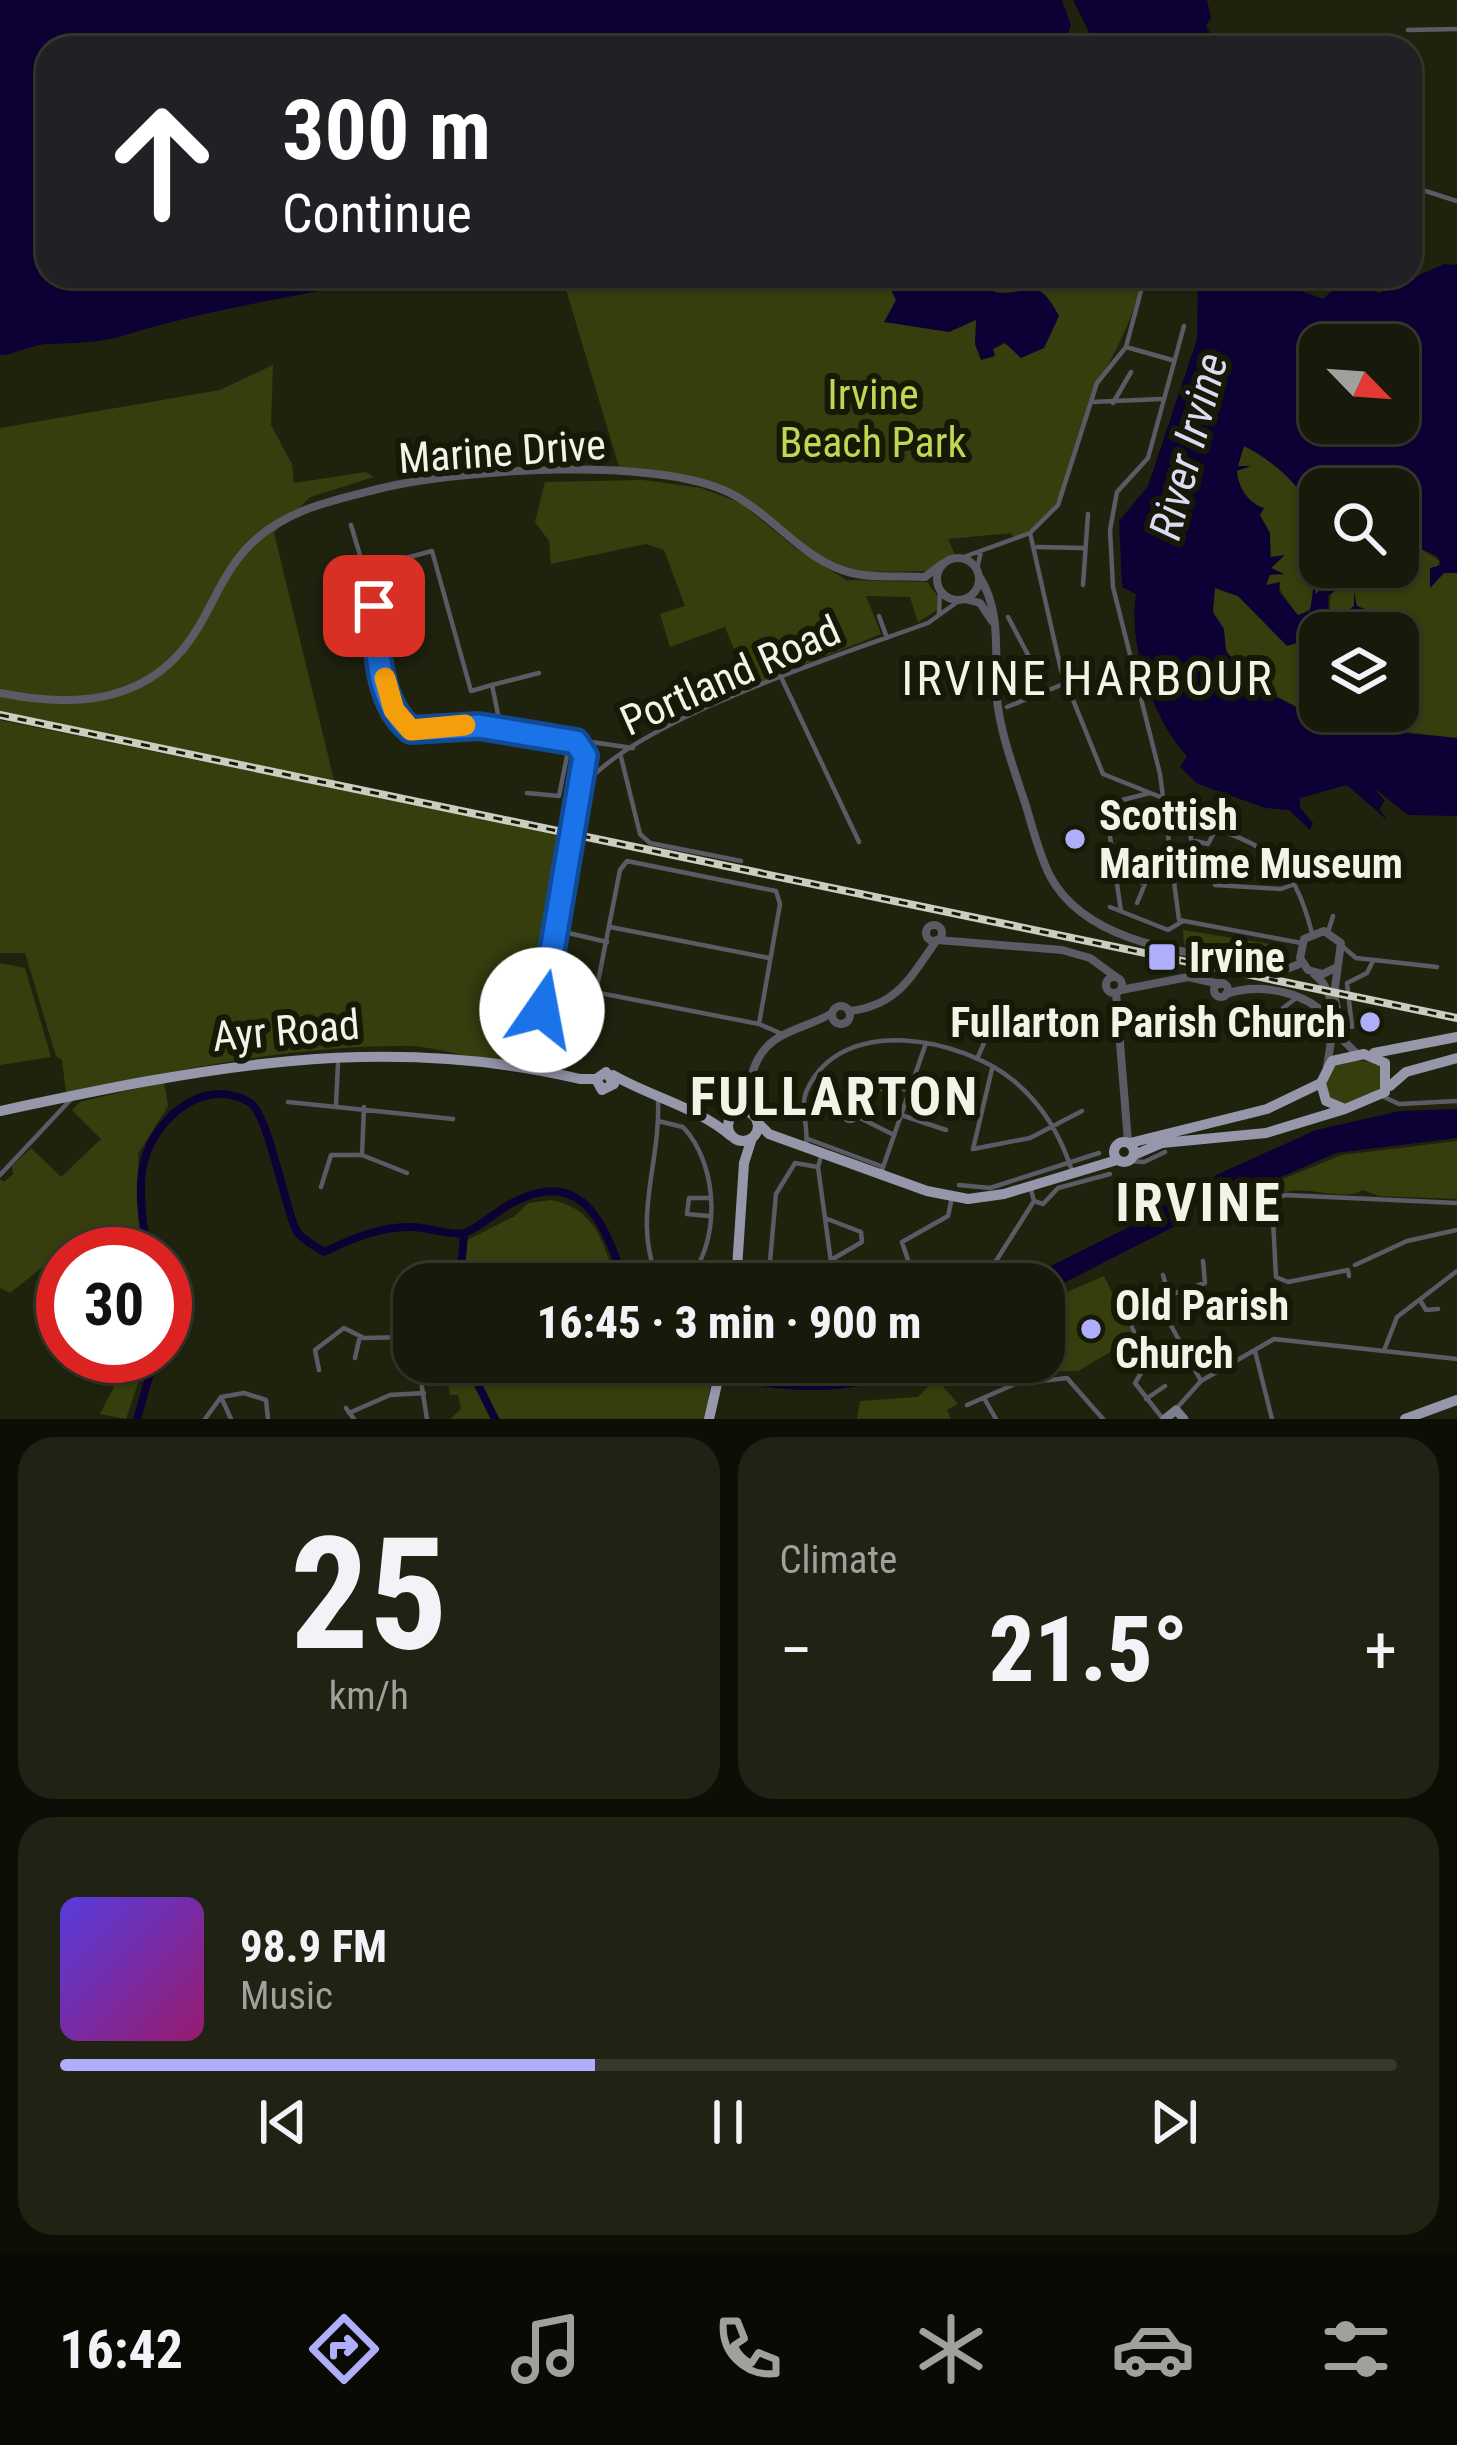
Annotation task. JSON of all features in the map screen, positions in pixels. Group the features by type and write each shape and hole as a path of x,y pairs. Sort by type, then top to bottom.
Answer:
{"main road":[{"path":"1345,1108 1326,1101 1321,1083 1327,1068 1339,1057 1457,1036"},
{"path":"1364,1054 1388,1069 1384,1094"},
{"name":"Ayr Road","path":"0,1112 239,1063 338,1056 450,1058 597,1083 612,1080 660,1104"},
{"path":"699,1113 733,1137 769,1134 952,1197 988,1198 1101,1158 1162,1143 1266,1132 1384,1094 1406,1072 1457,1058"},
{"path":"1125,1152 1146,1138 1267,1109 1321,1083"},
{"path":"660,1104 755,1118 769,1134"},
{"path":"735,1113 728,1124 744,1163"},
{"path":"737,1263 744,1163 755,1118"},
{"path":"709,1419 718,1383"},
{"path":"1406,1419 1457,1400"},
{"path":"1164,1419 1180,1415"}],"street":[{"path":"1408,30 1457,29"},
{"path":"1422,190 1457,201"},
{"path":"995,628 984,607 939,589 925,577 942,564 1030,533 1062,497 1097,383 1126,347 1142,288"},
{"path":"1110,907 1168,930 1175,931 1181,920 1164,798 1113,587 1110,530 1117,492 1148,458 1184,326"},
{"path":"1126,347 1174,360"},
{"path":"1112,404 1131,372"},
{"path":"1091,402 1161,399"},
{"name":"Marine Drive","path":"0,693 73,703 98,700 145,683 183,650 236,560 270,528 309,508 424,479 493,473 686,478 732,494 808,552 842,569 925,577"},
{"path":"1083,585 1088,514"},
{"path":"351,525 374,606 373,638 400,721 424,732 463,725 633,748"},
{"path":"1030,533 1066,683 1103,774 1164,798"},
{"path":"1037,547 1084,548"},
{"path":"365,569 432,551 471,691 539,673"},
{"path":"962,600 974,593 981,551"},
{"path":"961,558 978,572 994,609 1001,722 1051,878 1075,908 1100,926 1163,944 1289,968 1302,963"},
{"path":"939,614 942,564"},
{"name":"Portland Road","path":"529,1069 559,931 578,794 595,771 680,721 887,638 962,600"},
{"path":"880,616 887,638"},
{"path":"1008,617 1035,668 1012,683 1018,703"},
{"path":"782,679 859,842"},
{"path":"1007,707 1066,683"},
{"path":"492,685 500,729"},
{"path":"573,742 595,771"},
{"path":"527,794 559,796 573,742"},
{"path":"620,755 640,834 650,843 741,861"},
{"path":"578,794 585,756"},
{"path":"1106,804 1150,793"},
{"path":"1216,829 1208,844 1191,840 1192,823 1216,829 1276,856 1312,933"},
{"path":"1121,911 1112,824 1140,826"},
{"path":"596,992 620,870 627,861 776,891 780,904 759,1024"},
{"path":"1148,865 1171,862"},
{"path":"1115,871 1144,884 1136,899"},
{"path":"1215,885 1280,889 1293,884"},
{"path":"1328,932 1334,916"},
{"path":"1181,920 1302,944"},
{"path":"927,953 932,926 939,937 1045,946 1079,954 1102,967 1116,984 1125,1152 1144,1162 1165,1152"},
{"path":"610,927 770,958"},
{"path":"559,931 607,942"},
{"path":"1327,1068 1332,1023 1325,983 1302,963 1302,944 1312,933 1328,932 1356,958 1437,967"},
{"path":"760,1054 788,1032 833,1017 843,1023 852,1013 904,989 939,937"},
{"path":"1342,946 1334,995 1342,1030 1364,1054"},
{"path":"1313,973 1356,958"},
{"path":"1352,1027 1347,983 1367,973 1373,961"},
{"path":"1116,984 1203,979 1227,987 1226,994 1245,989 1300,997 1319,1005 1332,1023"},
{"path":"548,983 788,1032"},
{"path":"1278,993 1286,1040"},
{"path":"1282,1008 1300,997"},
{"path":"735,1113 746,1102 767,1030"},
{"path":"537,1034 590,1045"},
{"path":"926,1042 882,1170 806,1143 803,1100 808,1085 836,1057 873,1041 926,1042 993,1068 1034,1100 1053,1126 1071,1168 991,1189 959,1185"},
{"path":"976,1061 984,1042"},
{"path":"336,1105 338,1056"},
{"path":"993,1068 973,1148 1030,1138 1082,1112"},
{"path":"750,1080 755,1118"},
{"path":"891,1085 910,1090"},
{"path":"924,1123 938,1086"},
{"path":"1384,1094 1399,1104 1457,1101"},
{"path":"0,1175 75,1095"},
{"path":"288,1102 392,1108 423,1120 453,1119"},
{"path":"651,1263 643,1225 660,1104"},
{"path":"362,1155 364,1107"},
{"path":"902,1115 946,1130"},
{"path":"856,1116 895,1135"},
{"path":"658,1120 677,1124 695,1140 707,1164 709,1216 699,1263"},
{"path":"1127,1124 1146,1138"},
{"path":"822,1153 818,1167 830,1263"},
{"path":"321,1187 328,1157 362,1155 407,1173"},
{"path":"770,1263 776,1194 795,1163 818,1167"},
{"path":"1034,1201 1043,1204 1058,1188 1110,1174"},
{"path":"993,1263 1034,1201 1030,1186"},
{"path":"1349,1276 1348,1270 1278,1279 1269,1208 1282,1196 1457,1202"},
{"path":"909,1262 902,1242 948,1216 952,1197"},
{"path":"709,1216 686,1214 688,1198 710,1198"},
{"path":"825,1218 861,1232 862,1242 830,1260"},
{"path":"1355,1265 1407,1241 1457,1230"},
{"path":"1169,1296 1205,1283 1203,1261"},
{"path":"1385,1348 1394,1320 1457,1271"},
{"path":"1163,1275 1169,1296 1165,1310 1202,1381"},
{"path":"1420,1300 1426,1310 1438,1309"},
{"path":"1148,1340 1136,1337 1129,1320 1165,1310"},
{"path":"319,1370 315,1350 321,1340 344,1328 360,1336 393,1337"},
{"path":"355,1358 360,1336"},
{"path":"1180,1415 1202,1381 1282,1338 1457,1359"},
{"path":"1255,1351 1272,1419"},
{"path":"1138,1358 1144,1368 1135,1383 1164,1419"},
{"path":"1065,1378 1102,1419"},
{"path":"422,1383 427,1419"},
{"path":"968,1406 1023,1383"},
{"path":"1146,1399 1165,1386"},
{"path":"350,1413 389,1395 424,1393"},
{"path":"221,1397 261,1396 268,1419"},
{"path":"206,1419 221,1397"},
{"path":"221,1397 231,1419"},
{"path":"984,1398 996,1419"}],"green space":[{"name":"Irvine Beach Park","path":"566,288 1140,288 1126,329 1090,400 1071,468 1052,509 1015,538 1011,533 948,539 956,557 938,571 848,572 829,564 738,495 698,481 619,467"},
{"path":"273,365 271,425 292,464 294,483 366,472 374,477 310,497 274,533 334,780 0,713 0,428 220,390"},
{"path":"1244,446 1279,469 1299,491 1299,588 1314,588 1313,607 1298,616 1278,587 1266,585 1270,575 1282,573 1271,568 1280,557 1271,557 1267,530 1239,483 1236,471 1246,467 1237,467"},
{"path":"643,480 701,488 741,503 794,547 846,580 927,582 940,599 937,610 918,622 910,597 866,596 881,634 749,687 725,627 670,647 660,614 685,606 664,550 646,544 551,564 549,541 535,522 545,482"},
{"path":"1419,548 1440,561 1429,583 1444,573 1457,573 1457,738 1412,732 1419,732 1419,612 1364,612 1357,606 1348,612 1329,612 1331,588 1419,588"},
{"path":"1215,588 1238,596 1291,642 1299,641 1299,707 1252,679 1230,656 1212,610"},
{"path":"0,720 566,836 558,914 527,1060 498,1061 408,1046 322,1050 66,1093 62,1060 56,1056 25,953 0,953"},
{"path":"1183,930 1276,945 1279,964 1184,945"},
{"path":"0,963 25,968 51,1057 0,1065"},
{"path":"1342,1059 1381,1063 1382,1091 1346,1105 1325,1096 1329,1068"},
{"path":"164,1082 168,1106 138,1154 140,1227 36,1227 36,1272 10,1293 0,1288 0,1179 4,1182 13,1174 12,1166 31,1148 61,1177 101,1139 72,1110 80,1102"},
{"path":"1457,1141 1457,1199 1379,1196 1363,1190 1353,1194 1294,1191 1272,1198 1250,1192 1342,1155"},
{"path":"551,1200 578,1211 596,1230 609,1263 465,1263 467,1240 515,1216 528,1203"},
{"path":"1104,1276 1134,1338 1078,1371 1065,1371 1065,1293"},
{"path":"116,1383 138,1383 126,1419 100,1414"},
{"path":"448,1383 477,1383 494,1419 450,1419 461,1409 458,1395 450,1395"},
{"path":"480,1383 711,1383 705,1419 499,1419"},
{"path":"931,1383 940,1383 958,1404 947,1410 951,1419 857,1419 860,1401 918,1397"}],"water":[{"path":"0,0 1062,0 1071,25 1061,36 36,36 36,288 333,288 114,338 44,344 0,355"},
{"path":"1073,0 1207,0 1211,18 1206,26 1212,36 1091,36"},
{"path":"1444,264 1457,265 1457,573 1444,573 1430,588 1430,568 1441,565 1437,556 1419,548 1419,468 1299,468 1299,491 1268,460 1244,446 1238,466 1251,466 1237,471 1239,483 1264,508 1260,515 1270,533 1270,557 1285,555 1271,568 1284,574 1270,575 1266,585 1280,582 1279,592 1299,615 1299,642 1287,646 1238,596 1215,588 1213,612 1224,629 1226,652 1268,692 1299,709 1299,732 1394,732 1457,738 1457,816 1408,815 1374,788 1385,801 1379,809 1388,821 1347,785 1300,798 1300,808 1313,823 1310,830 1289,810 1265,808 1198,784 1180,767 1187,756 1153,702 1139,658 1136,594 1122,587 1119,521 1148,486 1197,339 1198,288 1292,288 1323,299 1338,288 1379,293 1390,288 1422,288 1422,274"},
{"path":"890,288 992,288 1007,293 1032,289 1044,294 1059,316 1044,348 1021,358 1005,343 993,349 995,356 981,360 975,344 976,320 949,332 884,322 896,300"},
{"path":"1313,588 1315,594 1323,588 1339,588 1328,596 1329,612 1307,612"},
{"path":"1354,592 1357,606 1370,611 1346,612 1354,606"},
{"path":"1457,1109 1457,1138 1336,1153 1217,1205 1214,1176 1316,1130 1400,1111"},
{"path":"1190,1187 1193,1217 1065,1282 1065,1263 1057,1263 1139,1222"}],"waterway":[{"name":"River Irvine","path":"144,1227 144,1162 159,1130 199,1098 232,1095 256,1109 296,1230 324,1252 389,1229 467,1232 514,1202 559,1192 590,1209 617,1263"},
{"name":"River Irvine","path":"1185,1206 1223,1184"},
{"path":"462,1263 464,1233"},
{"name":"River Irvine","path":"137,1419 147,1383"},
{"path":"477,1383 495,1419"},
{"name":"River Irvine","path":"771,1383 849,1383"}],"railway":[{"path":"0,715 1457,1018"}],"slow traffic":[{"path":"385,678 394,710 411,730 465,725"}],"place":[{"name":"Scottish Maritime Museum","path":"1075,839"},
{"name":"Irvine","path":"1162,957"},
{"name":"Fullarton Parish Church","path":"1370,1022"},
{"name":"Old Parish Church","path":"1091,1329"}],"district":[{"name":"IRVINE HARBOUR","path":"1088,678"},
{"name":"FULLARTON","path":"835,1096"},
{"name":"IRVINE","path":"1199,1202"}],"route":[{"path":"374,606 373,638 394,710 411,730 479,726 576,742 585,756 561,921 542,1010"}]}
